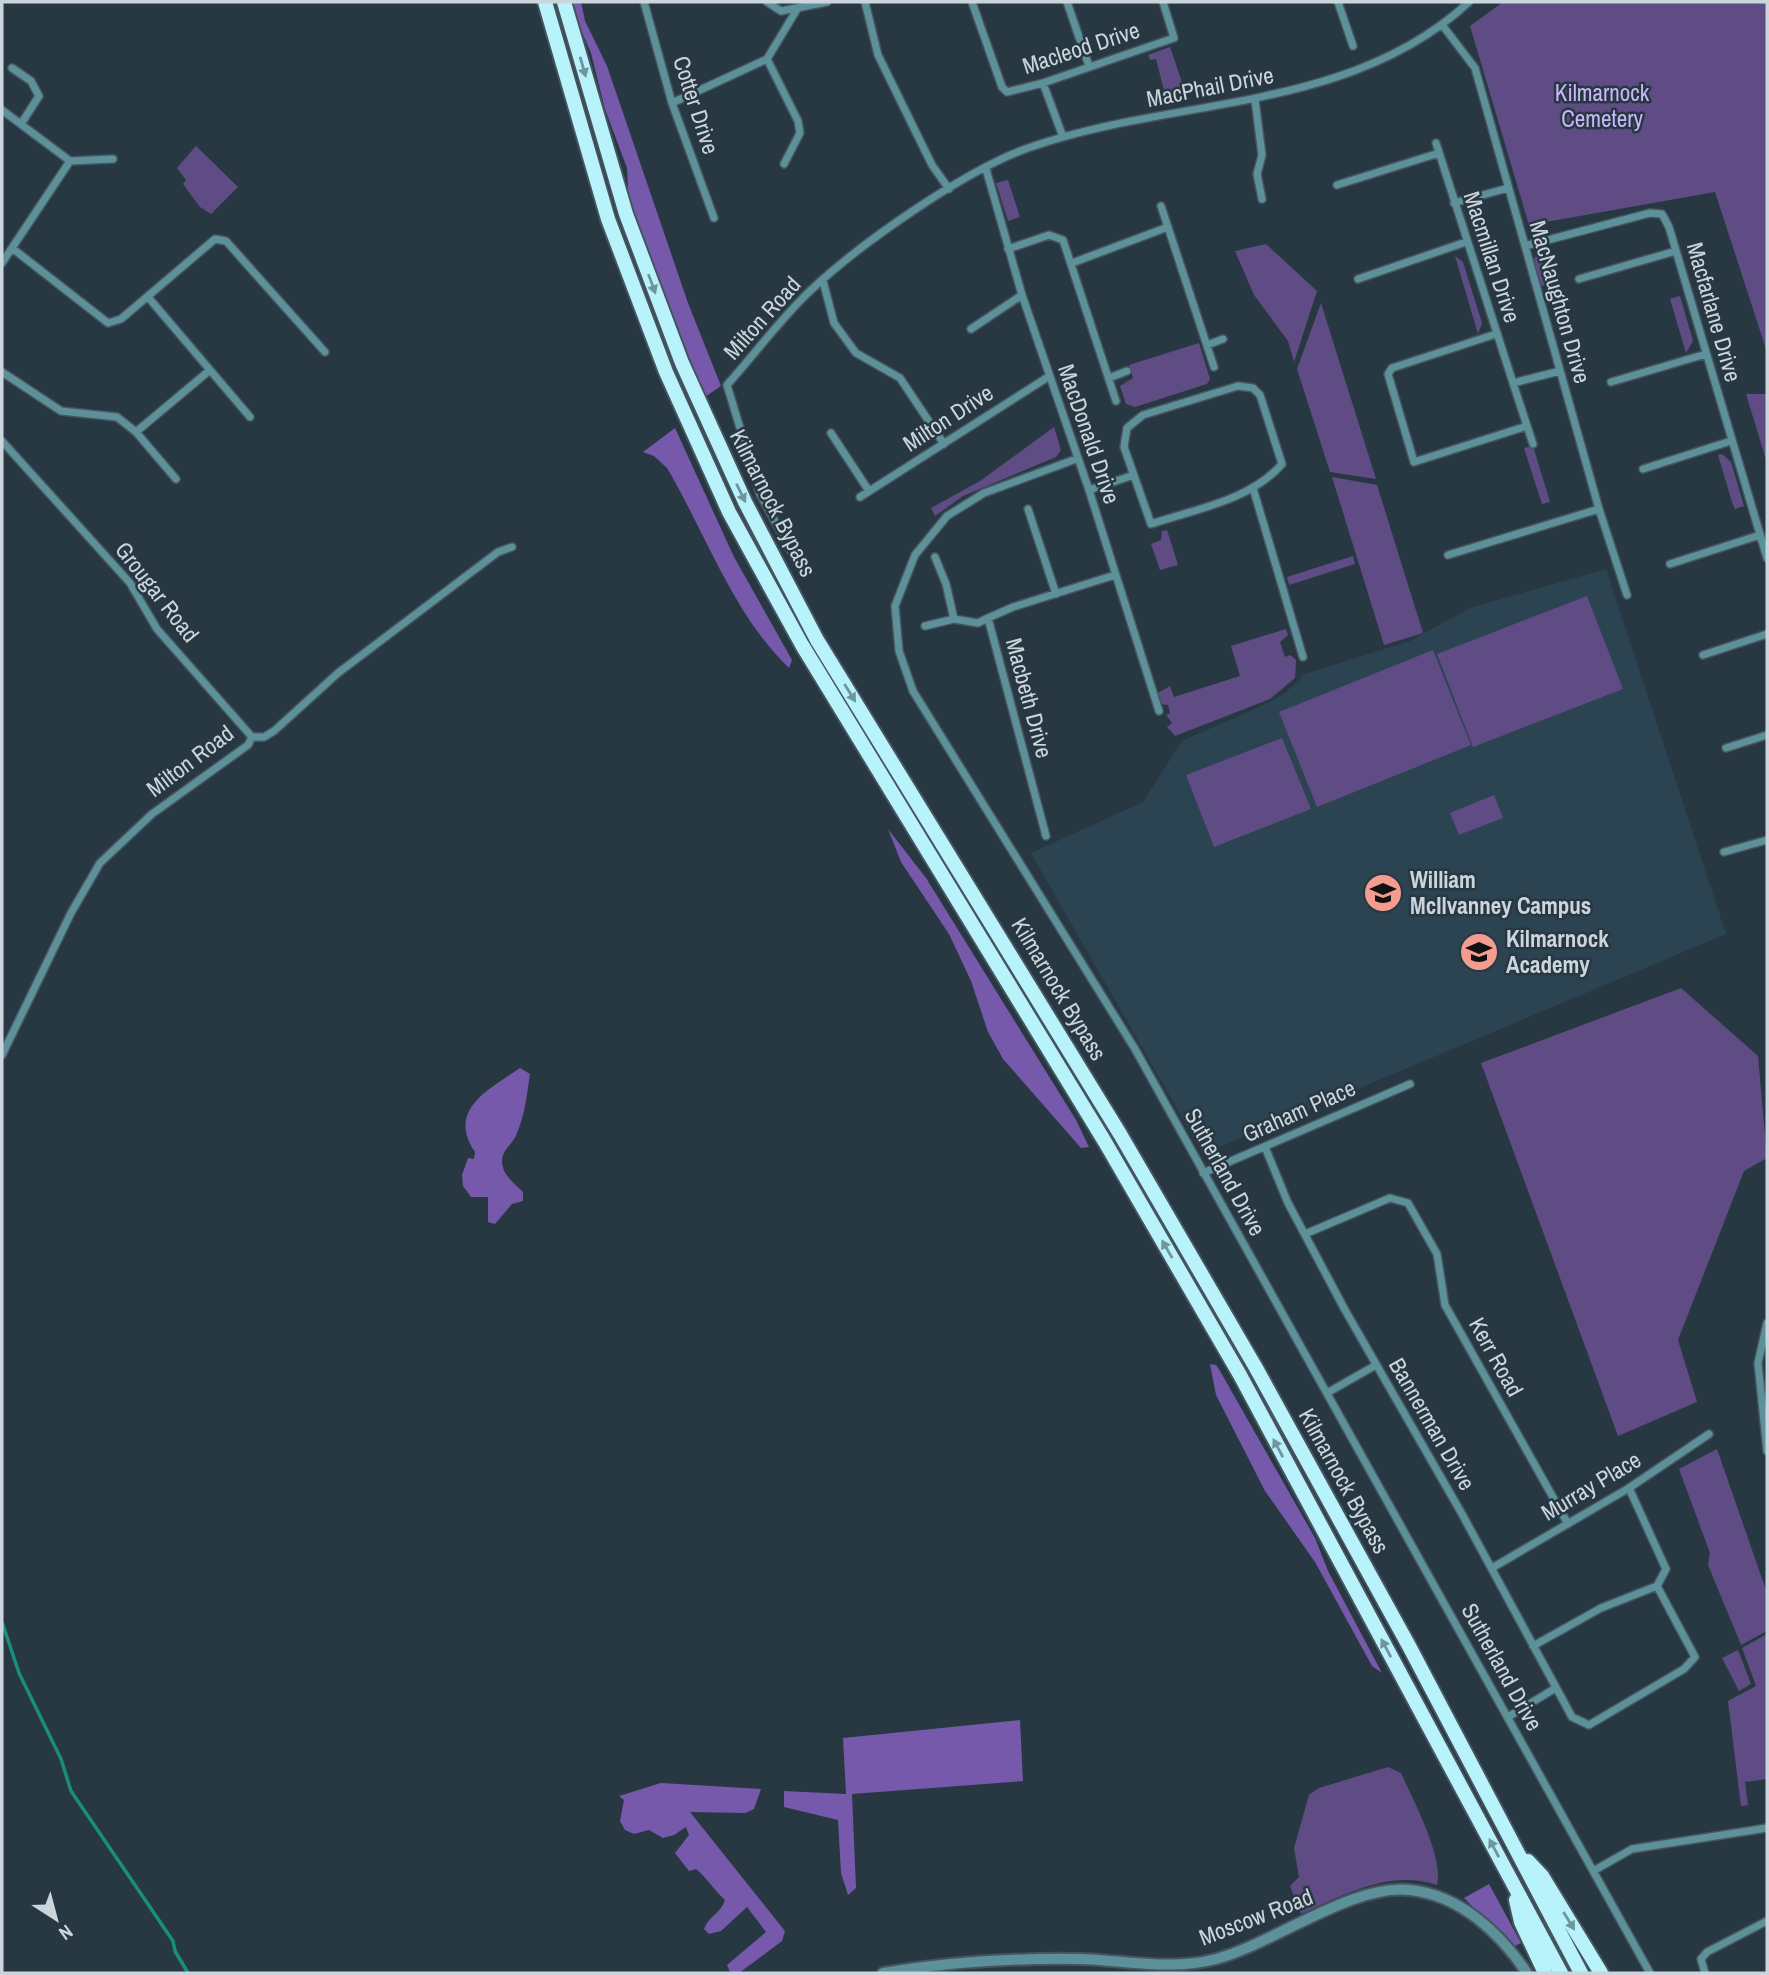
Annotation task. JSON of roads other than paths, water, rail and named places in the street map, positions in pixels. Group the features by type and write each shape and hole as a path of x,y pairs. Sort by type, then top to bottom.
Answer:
{"highway":[{"name":"Kilmarnock Bypass","path":"545,2 608,219 666,372 729,512 802,645 1098,1130 1233,1363 1561,1973"},
{"name":"Kilmarnock Bypass","path":"564,2 626,214 691,384 745,502 817,639 1107,1112 1256,1368 1409,1646 1581,1973"},
{"path":"1515,1847 1542,1876 1601,1973"},
{"path":"1512,1882 1521,1922 1545,1973"}],"street":[{"name":"Cotter Drive","path":"644,2 672,103 714,218"},
{"path":"767,2 781,11 796,11 827,2"},
{"path":"865,2 878,55 932,165 949,188"},
{"name":"Macleod Drive","path":"972,2 1002,87 1007,92 1043,83 1174,38 1163,2"},
{"path":"1067,2 1089,66"},
{"path":"1338,2 1353,46"},
{"name":"MacPhail Drive","path":"949,188 1025,149 1063,137 1098,128 1255,100 1367,67 1405,50 1443,26 1469,2"},
{"path":"672,103 767,59 796,11"},
{"name":"MacNaughton Drive","path":"1443,26 1475,68 1600,509 1628,595"},
{"path":"767,59 798,121 800,133 784,164"},
{"path":"12,68 31,81 39,96 21,124"},
{"path":"1043,83 1063,137"},
{"path":"1255,100 1262,155 1257,174 1262,199"},
{"path":"2,110 70,161 113,159"},
{"name":"Macmillan Drive","path":"1436,143 1533,444"},
{"path":"1337,185 1438,153"},
{"path":"2,263 70,161"},
{"name":"MacDonald Drive","path":"986,169 1048,377 1089,490 1159,711"},
{"name":"Milton Road","path":"798,564 760,494 727,385 823,281 871,242 949,188"},
{"path":"1454,203 1508,188"},
{"path":"1161,206 1214,367"},
{"name":"Macfarlane Drive","path":"1525,246 1650,213 1662,214 1676,251 1767,558"},
{"path":"1072,264 1168,227"},
{"path":"1008,249 1055,234 1063,240 1116,401"},
{"path":"12,248 108,323 121,319 215,239 226,241 325,352"},
{"path":"1358,279 1466,242"},
{"path":"1579,279 1676,251"},
{"path":"823,281 834,323 856,353 900,377 944,444"},
{"path":"971,329 1022,295"},
{"path":"148,297 250,418"},
{"path":"1496,334 1392,368 1388,374 1414,462 1527,426"},
{"path":"1207,345 1223,339"},
{"path":"1611,382 1706,354"},
{"path":"136,432 210,370"},
{"path":"1109,378 1127,371"},
{"path":"1513,383 1560,371"},
{"path":"2,372 61,411 117,416 136,432 176,479"},
{"name":"Milton Drive","path":"860,497 1048,377"},
{"path":"1238,386 1253,388 1260,395 1282,464 1267,481 1152,524 1134,475 1124,447 1127,428 1143,415 1238,386"},
{"path":"831,433 869,491"},
{"name":"Grougar Road","path":"2,441 130,583 157,629 252,737"},
{"path":"1643,469 1731,441"},
{"name":"Sutherland Drive","path":"1076,459 984,493 947,516 915,555 895,606 899,651 913,691 1135,1049 1595,1870 1650,1973"},
{"path":"1089,490 1134,475"},
{"path":"1253,488 1303,657"},
{"path":"1028,509 1056,594"},
{"path":"1448,555 1600,509"},
{"path":"1670,564 1760,535"},
{"name":"Milton Road","path":"2,1055 71,913 100,863 152,814 248,745 252,737 264,737 274,731 338,673 498,552 512,547"},
{"path":"935,557 946,584 954,619"},
{"name":"Macbeth Drive","path":"1046,836 988,618 1115,575"},
{"path":"925,626 954,619 978,623 988,618"},
{"path":"1703,655 1767,634"},
{"path":"1726,748 1767,734"},
{"path":"1724,852 1767,840"},
{"name":"Graham Place","path":"1203,1173 1410,1084"},
{"name":"Bannerman Drive","path":"1265,1147 1305,1234 1492,1568 1554,1689 1572,1717 1589,1725 1684,1669 1695,1657 1657,1586"},
{"name":"Kerr Road","path":"1305,1234 1390,1198 1408,1203 1437,1254 1445,1305 1568,1524"},
{"path":"1767,1324 1758,1363 1767,1451"},
{"path":"1758,1363 1767,1363"},
{"path":"1327,1393 1376,1365"},
{"name":"Murray Place","path":"1492,1568 1629,1488 1709,1434"},
{"path":"1533,1646 1601,1608 1657,1586 1665,1569 1629,1488"},
{"path":"1508,1717 1554,1689"},
{"path":"1595,1870 1632,1849 1767,1828"},
{"name":"Moscow Road","path":"883,1973 1032,1959 1169,1964 1215,1959 1357,1899 1406,1889 1432,1894 1458,1905 1494,1934 1527,1973"},
{"path":"1705,1973 1701,1959 1707,1952 1767,1921"}],"waterway":[{"path":"2,1622 19,1673 61,1759 71,1791 173,1941 175,1951 188,1973"}],"place":[{"name":"William McIlvanney Campus","path":"1383,893"},
{"name":"Kilmarnock Academy","path":"1479,952"}],"park label":[{"name":"Kilmarnock Cemetery","path":"1602,106"}]}
